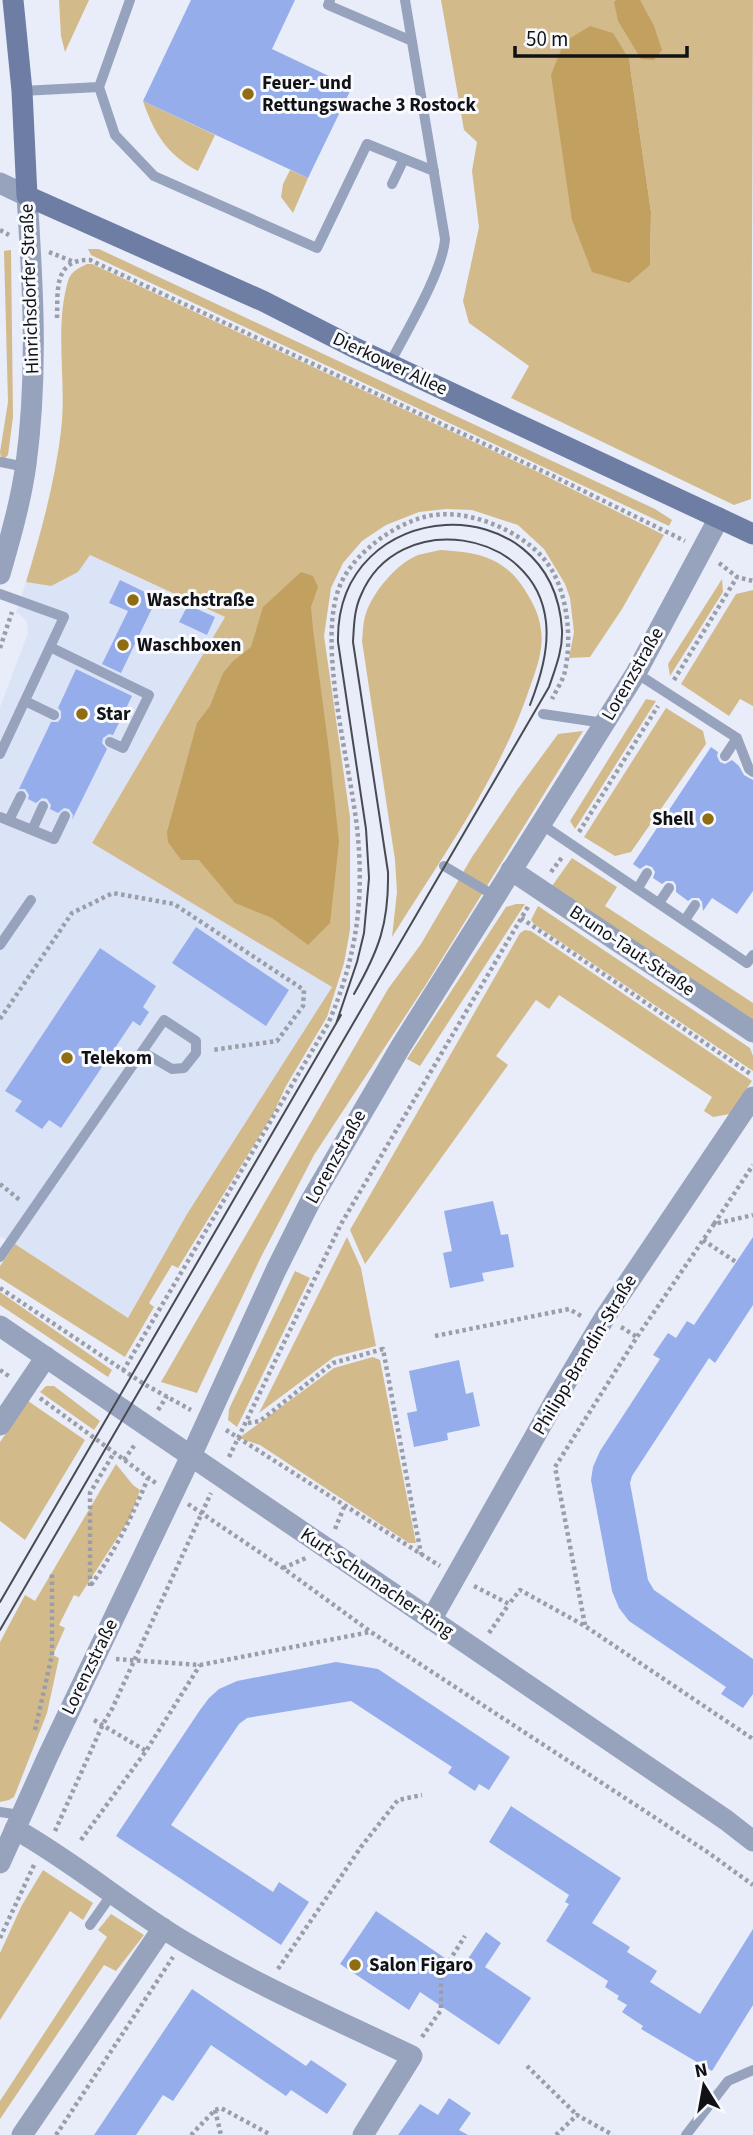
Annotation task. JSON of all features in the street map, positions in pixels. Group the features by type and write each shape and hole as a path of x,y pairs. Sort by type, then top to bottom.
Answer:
{"main road":[{"name":"Hinrichsdorfer Straße","path":"13,0 22,92 27,196"},
{"name":"Dierkower Allee","path":"27,196 263,301 389,365 753,534"}],"street":[{"path":"0,183 27,196"},
{"name":"Hinrichsdorfer Straße","path":"0,574 26,467 34,374 34,320 27,196"},
{"name":"Lorenzstraße","path":"0,1863 12,1819 95,1657 310,1202 394,1056 636,673 719,518"},
{"name":"Bruno-Taut-Straße","path":"511,870 753,1032"},
{"name":"Philipp-Brandin-Straße","path":"431,1620 600,1326 753,1097"},
{"name":"Kurt-Schumacher-Ring","path":"0,1326 753,1841"},
{"path":"0,1425 46,1357"},
{"path":"12,1819 112,1894 183,1941 212,1958 412,2056 362,2135"},
{"path":"22,2135 163,1928"}],"lane":[{"path":"130,0 99,87 115,135 155,176 317,248 367,144 434,171"},
{"path":"330,0 328,5 412,41"},
{"path":"389,365 445,248 446,239 405,0"},
{"path":"22,92 99,87"},
{"path":"392,184 404,159"},
{"path":"0,462 26,467"},
{"path":"0,594 64,617 0,754"},
{"path":"50,647 149,695 123,748 110,742"},
{"path":"636,673 737,738 750,771"},
{"path":"25,701 54,715"},
{"path":"543,714 604,723"},
{"path":"725,756 737,738"},
{"path":"21,796 5,818 54,839 65,816"},
{"path":"32,830 43,806"},
{"path":"541,824 751,962"},
{"path":"444,866 495,896"},
{"path":"638,888 647,873"},
{"path":"659,903 669,888"},
{"path":"0,945 31,900"},
{"path":"685,920 695,905"},
{"path":"0,1257 164,1020 195,1041 196,1053 184,1068 172,1069 143,1052"},
{"path":"90,1925 112,1894"},
{"path":"687,2135 729,2081 753,2068 752,2059"}],"path":[{"path":"75,262 90,260 599,498 670,532 737,577 753,581"},
{"path":"124,1371 328,1024 353,951 361,896 358,836 333,665 331,622 342,582 364,551 393,530 425,516 463,516 493,523 524,540 545,560 565,604 569,638 564,677 543,714"},
{"path":"509,1604 457,1577 239,1438 341,1224 539,888 572,843 737,577"},
{"path":"0,1019 72,913 113,893 174,904 304,990 303,1006 277,1041 196,1053"},
{"path":"521,918 753,1076"},
{"path":"585,1626 555,1467 637,1336 753,1165"},
{"path":"0,1184 33,1210"},
{"path":"713,1224 753,1215"},
{"path":"703,1240 736,1262"},
{"path":"0,1288 124,1371 167,1396"},
{"path":"435,1336 569,1309 600,1326"},
{"path":"247,1424 260,1421 333,1363 383,1349 422,1555"},
{"path":"0,1370 124,1460"},
{"path":"114,1453 90,1493 90,1586 112,1555 148,1478"},
{"path":"60,1823 65,1804 103,1724 113,1709 201,1512 371,1632 753,1885"},
{"path":"32,1743 52,1655 52,1572"},
{"path":"477,1651 520,1590 585,1626 753,1739"},
{"path":"95,1657 200,1665 371,1632"},
{"path":"81,1840 146,1751 200,1665"},
{"path":"94,1720 146,1751"},
{"path":"277,1969 361,1847 398,1800 422,1796"},
{"path":"0,1938 34,1864"},
{"path":"412,2056 441,2010 441,1974 465,1936"},
{"path":"56,2135 183,1941"},
{"path":"527,2066 577,2115 613,2135"},
{"path":"191,2135 215,2110 221,2108 271,2135"},
{"path":"215,2110 221,2135"},
{"path":"556,2135 577,2115"}],"shaded area":[{"path":"59,0 89,0 65,52 61,36"},
{"path":"441,0 753,0 751,499 734,505 511,398 529,366 469,323 463,301 479,227 472,171 477,142 464,130","holes":["629,59 651,212 650,265"]},
{"path":"640,0 654,26 662,50 654,60 641,59 618,21 614,2"},
{"path":"590,26 613,33 629,59 651,212 650,265 629,283 592,272 572,220 551,75 564,42"},
{"path":"143,101 215,135 198,171 178,158 163,142"},
{"path":"290,170 308,178 293,213 281,197 283,184"},
{"path":"88,249 99,249 655,509 672,520 669,526 91,255"},
{"path":"11,250 13,417 8,455 1,459 8,402 4,251"},
{"path":"87,264 534,470 664,535 622,609 590,657 569,658 574,632 570,598 565,584 544,549 518,525 472,510 419,512 386,525 362,541 343,563 331,588 324,636 350,817 350,930 344,963 327,1017 286,1086 273,1114 178,1268 172,1265 149,1303 154,1307 125,1357 0,1278 0,1266 15,1244 128,1318 187,1214 332,987 92,843 225,617 90,555 78,572 51,586 26,582 47,507 61,431 61,337 64,299 71,275"},
{"path":"440,550 476,554 506,568 523,587 535,607 542,637 539,659 530,687 503,753 468,816 392,937 397,892 395,860 362,641 364,623 374,596 394,572 418,555"},
{"path":"89,555 225,617 92,843 332,987 187,1214 128,1318 0,1236 0,707 28,633 27,622 16,613 26,582 51,586"},
{"path":"301,572 313,576 318,587 311,607 339,842 330,923 308,945 272,918 235,903 199,860 181,860 168,842 167,832 197,723 210,706 223,673 251,647 263,607"},
{"path":"722,579 723,592 670,676 668,664"},
{"path":"753,590 753,706 740,699 729,716 681,684 736,594"},
{"path":"646,699 656,701 575,829 570,821"},
{"path":"666,708 703,731 706,744 631,852 615,856 584,837"},
{"path":"583,731 425,986 314,1155 261,1257 197,1393 161,1382 388,989 421,944 472,857 558,734"},
{"path":"572,858 617,887 605,906 753,1003 753,1024 552,886"},
{"path":"525,904 420,1066 407,1059 506,907"},
{"path":"538,906 750,1048 753,1071 534,924 531,920"},
{"path":"531,931 752,1081 730,1114 713,1117 704,1111 712,1097 559,995 549,1009 536,1000 496,1056 508,1065 365,1264 350,1230 520,933"},
{"path":"347,1237 361,1268 376,1346 334,1357 259,1413"},
{"path":"295,1271 310,1278 237,1427 228,1420 229,1409"},
{"path":"0,1292 112,1370 108,1377 0,1305"},
{"path":"373,1357 380,1360 416,1543 409,1543 260,1445 239,1438 334,1368"},
{"path":"46,1386 54,1386 100,1421 94,1430 40,1392"},
{"path":"28,1401 85,1440 25,1540 0,1521 0,1442"},
{"path":"116,1464 140,1490 130,1518 79,1597 74,1595 59,1625 65,1628 53,1655 59,1658 47,1713 14,1797 0,1802 0,1642 25,1595 35,1601"},
{"path":"43,1870 93,1903 83,1920 70,1911 0,2020 0,1953 22,1905"},
{"path":"111,1914 144,1935 116,1971 104,1965 0,2119 0,2101 107,1937 98,1930"}],"building":[{"name":"Feuer- und Rettungswache 3 Rostock","path":"191,0 295,0 272,49 352,87 308,178 143,101"},
{"path":"120,580 157,598 121,673 102,664 128,611 109,603"},
{"path":"188,605 215,617 207,635 179,622"},
{"path":"76,669 132,696 113,735 109,734 103,738 102,743 107,749 72,820 73,815 69,809 64,808 58,813 50,809 51,805 47,799 42,798 36,803 28,799 29,795 25,789 19,789 51,722 58,722 61,718 58,708"},
{"name":"Shell","path":"711,747 718,752 720,762 725,764 732,760 744,775 753,780 753,891 737,914 712,898 703,911 699,898 688,901 676,892 673,881 662,884 653,878 655,872 652,867 646,865 640,869 633,864"},
{"path":"196,927 289,990 266,1026 172,963"},
{"name":"Telekom","path":"100,948 156,986 143,1007 149,1012 140,1026 133,1021 61,1128 49,1120 42,1129 15,1111 22,1101 5,1091"},
{"path":"493,1201 501,1235 508,1234 514,1267 482,1273 484,1281 450,1288 443,1253 452,1251 444,1211"},
{"path":"753,1237 753,1305 715,1363 709,1358 630,1483 648,1580 654,1590 753,1659 753,1694 743,1708 721,1694 726,1687 629,1621 619,1608 612,1591 591,1480 600,1451 660,1359 653,1355 668,1333 676,1338 687,1321 694,1325"},
{"path":"459,1360 466,1394 473,1392 480,1426 447,1433 448,1440 414,1447 407,1413 417,1411 409,1371"},
{"path":"336,1662 378,1669 510,1757 489,1790 479,1784 475,1791 448,1773 452,1767 351,1701 247,1718 239,1724 171,1825 273,1892 279,1882 309,1902 281,1945 116,1836 200,1710 219,1689 237,1681"},
{"path":"511,1806 621,1878 592,1923 630,1947 627,1952 657,1971 650,1982 700,2014 753,1929 753,2005 712,2071 641,2029 643,2026 622,2012 627,2005 605,1987 608,1981 546,1941 569,1904 565,1902 569,1895 489,1842"},
{"path":"376,1911 461,1969 486,1932 501,1943 485,1967 531,1998 499,2045 420,1992 409,2010 340,1964"},
{"path":"192,1989 306,2066 311,2060 347,2084 327,2114 291,2090 286,2096 211,2045 173,2101 163,2095 136,2135 94,2135"},
{"path":"449,2098 471,2113 459,2130 468,2135 398,2135 420,2104 438,2115"}],"tram line":[{"path":"0,1630 549,687 562,637 550,582 523,549 486,530 446,525 405,534 370,557 346,593 338,642 366,829 369,878 364,933 336,1024"},
{"path":"354,994 381,936 388,890 388,872 353,642 361,595 379,567 404,549 433,541 463,541 493,549 518,566 537,590 546,622 543,664 530,705"},
{"path":"0,1602 341,1015"}],"place":[{"name":"Feuer- und Rettungswache 3 Rostock","path":"248,94"},
{"name":"Waschstraße","path":"133,600"},
{"name":"Waschboxen","path":"123,645"},
{"name":"Star","path":"82,714"},
{"name":"Shell","path":"708,819"},
{"name":"Telekom","path":"67,1058"},
{"name":"Salon Figaro","path":"355,1965"}]}
